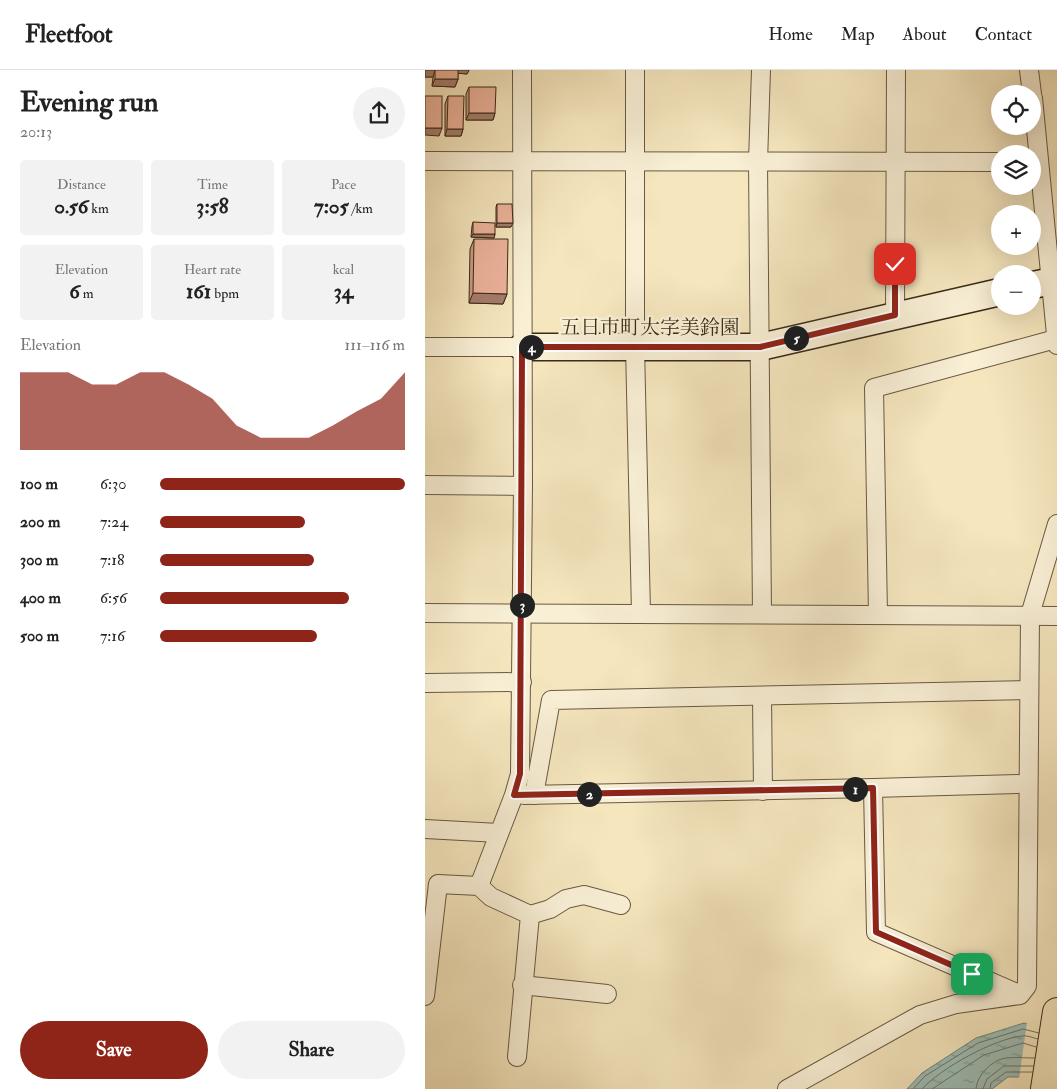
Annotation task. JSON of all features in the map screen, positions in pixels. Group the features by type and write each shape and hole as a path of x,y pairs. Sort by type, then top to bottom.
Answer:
{"highway":[{"path":"1045,1089 1057,1012"}],"street":[{"path":"479,886 514,795 520,774 523,486 522,70"},
{"path":"635,70 635,346 641,613"},
{"path":"761,70 758,162 762,614"},
{"path":"895,315 896,70"},
{"path":"1029,70 1031,85"},
{"path":"425,161 991,162"},
{"path":"878,615 874,388 1057,342 1047,282 1039,195"},
{"path":"425,347 760,347 991,294"},
{"path":"425,485 523,486"},
{"path":"787,1089 920,1015 956,1004 1019,995 1027,986 1030,616 1057,524"},
{"path":"425,613 1057,616"},
{"path":"425,683 522,682"},
{"path":"534,795 551,700 1029,690"},
{"path":"762,696 763,791"},
{"path":"514,795 1018,784"},
{"path":"873,788 876,932 1019,995"},
{"path":"425,829 499,833"},
{"path":"425,996 438,884 479,886 491,897 530,915 550,909 566,899 584,895 621,905"},
{"path":"517,1057 530,915"},
{"path":"523,985 607,994"}],"water":[{"path":"1024,1023 1057,1033 1036,1077 1008,1077 992,1089 907,1089 922,1073 976,1038"}],"pier":[{"path":"1027,1022 1057,1031 1036,1080 1019,1079"}],"building":[{"path":"435,70 458,70 458,79 435,79"},
{"path":"469,87 496,87 495,113 469,113"},
{"path":"425,96 442,96 442,128 425,128"},
{"path":"448,96 464,96 463,129 447,129"},
{"path":"497,204 512,204 513,223 497,223"},
{"path":"473,222 495,223 495,234 473,234"},
{"path":"474,239 508,239 507,294 473,293"}],"district":[{"name":"五日市町大字美鈴園","path":"650,327"}],"route":[{"path":"895,264 895,315 760,347 522,347 520,774 514,795 873,788 876,932 972,974"}]}
